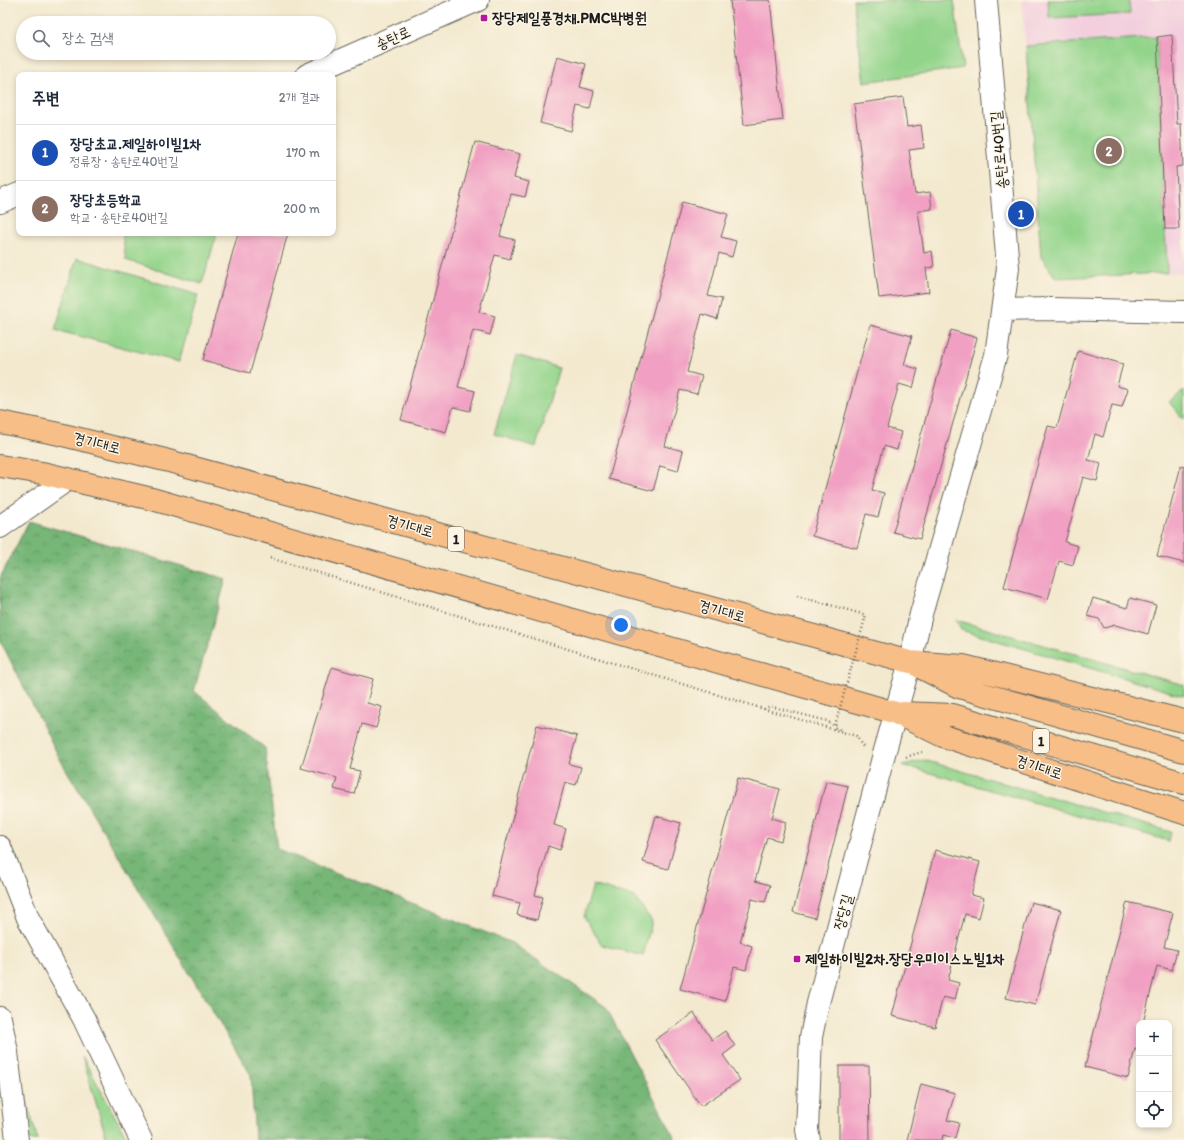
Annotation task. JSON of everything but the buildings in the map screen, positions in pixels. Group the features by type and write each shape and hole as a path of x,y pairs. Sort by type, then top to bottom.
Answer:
{"main road":[{"name":"경기대로","path":"0,422 59,434 173,462 910,662 963,666 1184,721"},
{"name":"경기대로","path":"0,466 68,479 152,499 896,713 943,736 1184,813"},
{"name":"경기대로","path":"910,662 959,687 1184,751"},
{"name":"경기대로","path":"896,713 953,715 1184,783"}],"street":[{"name":"송탄로","path":"314,72 478,0"},
{"name":"송탄로40번길","path":"910,662 921,614 996,355 1008,268 986,0"},
{"path":"0,202 16,195"},
{"path":"1003,310 1051,309 1184,312"},
{"path":"0,527 68,479"},
{"name":"장당길","path":"809,1140 807,1130 813,1030 818,1003 910,662"},
{"path":"0,847 28,918 84,1019 141,1140"},
{"path":"0,1018 7,1052 17,1140"}],"path":[{"path":"264,556 834,730 866,615 797,596"},
{"path":"764,709 770,706 827,721 846,733"}],"shaded area":[{"path":"1022,0 1184,0 1184,274 1167,273 1056,278 1041,257"}],"green space":[{"path":"853,0 954,0 963,68 864,82"},
{"path":"1048,0 1129,0 1130,14 1049,18"},
{"path":"1157,37 1167,273 1056,278 1041,257 1026,46"},
{"path":"122,236 216,236 202,284 126,260"},
{"path":"77,258 198,295 179,362 55,330"},
{"path":"517,355 559,368 536,447 494,434"},
{"path":"1184,391 1184,420 1169,402"},
{"path":"29,521 226,579 194,691 265,748 277,849 512,943 606,1007 676,1140 255,1140 251,1075 61,761 0,640 0,578"},
{"path":"956,620 1184,685 1184,696 961,630"},
{"path":"924,760 1171,832 1169,841 902,765"},
{"path":"593,885 634,897 652,921 643,956 602,945 584,917"},
{"path":"82,1056 128,1140 107,1140"},
{"path":"18,1072 38,1140 28,1140"}],"place":[{"name":"장당제일풍경채.PMC박병원","path":"484,18"},
{"name":"장당초등학교","path":"1109,151"},
{"name":"장당초교.제일하이빌1차","path":"1021,214"},
{"name":"제일하이빌2차.장당우미이스노빌1차","path":"797,959"}]}
